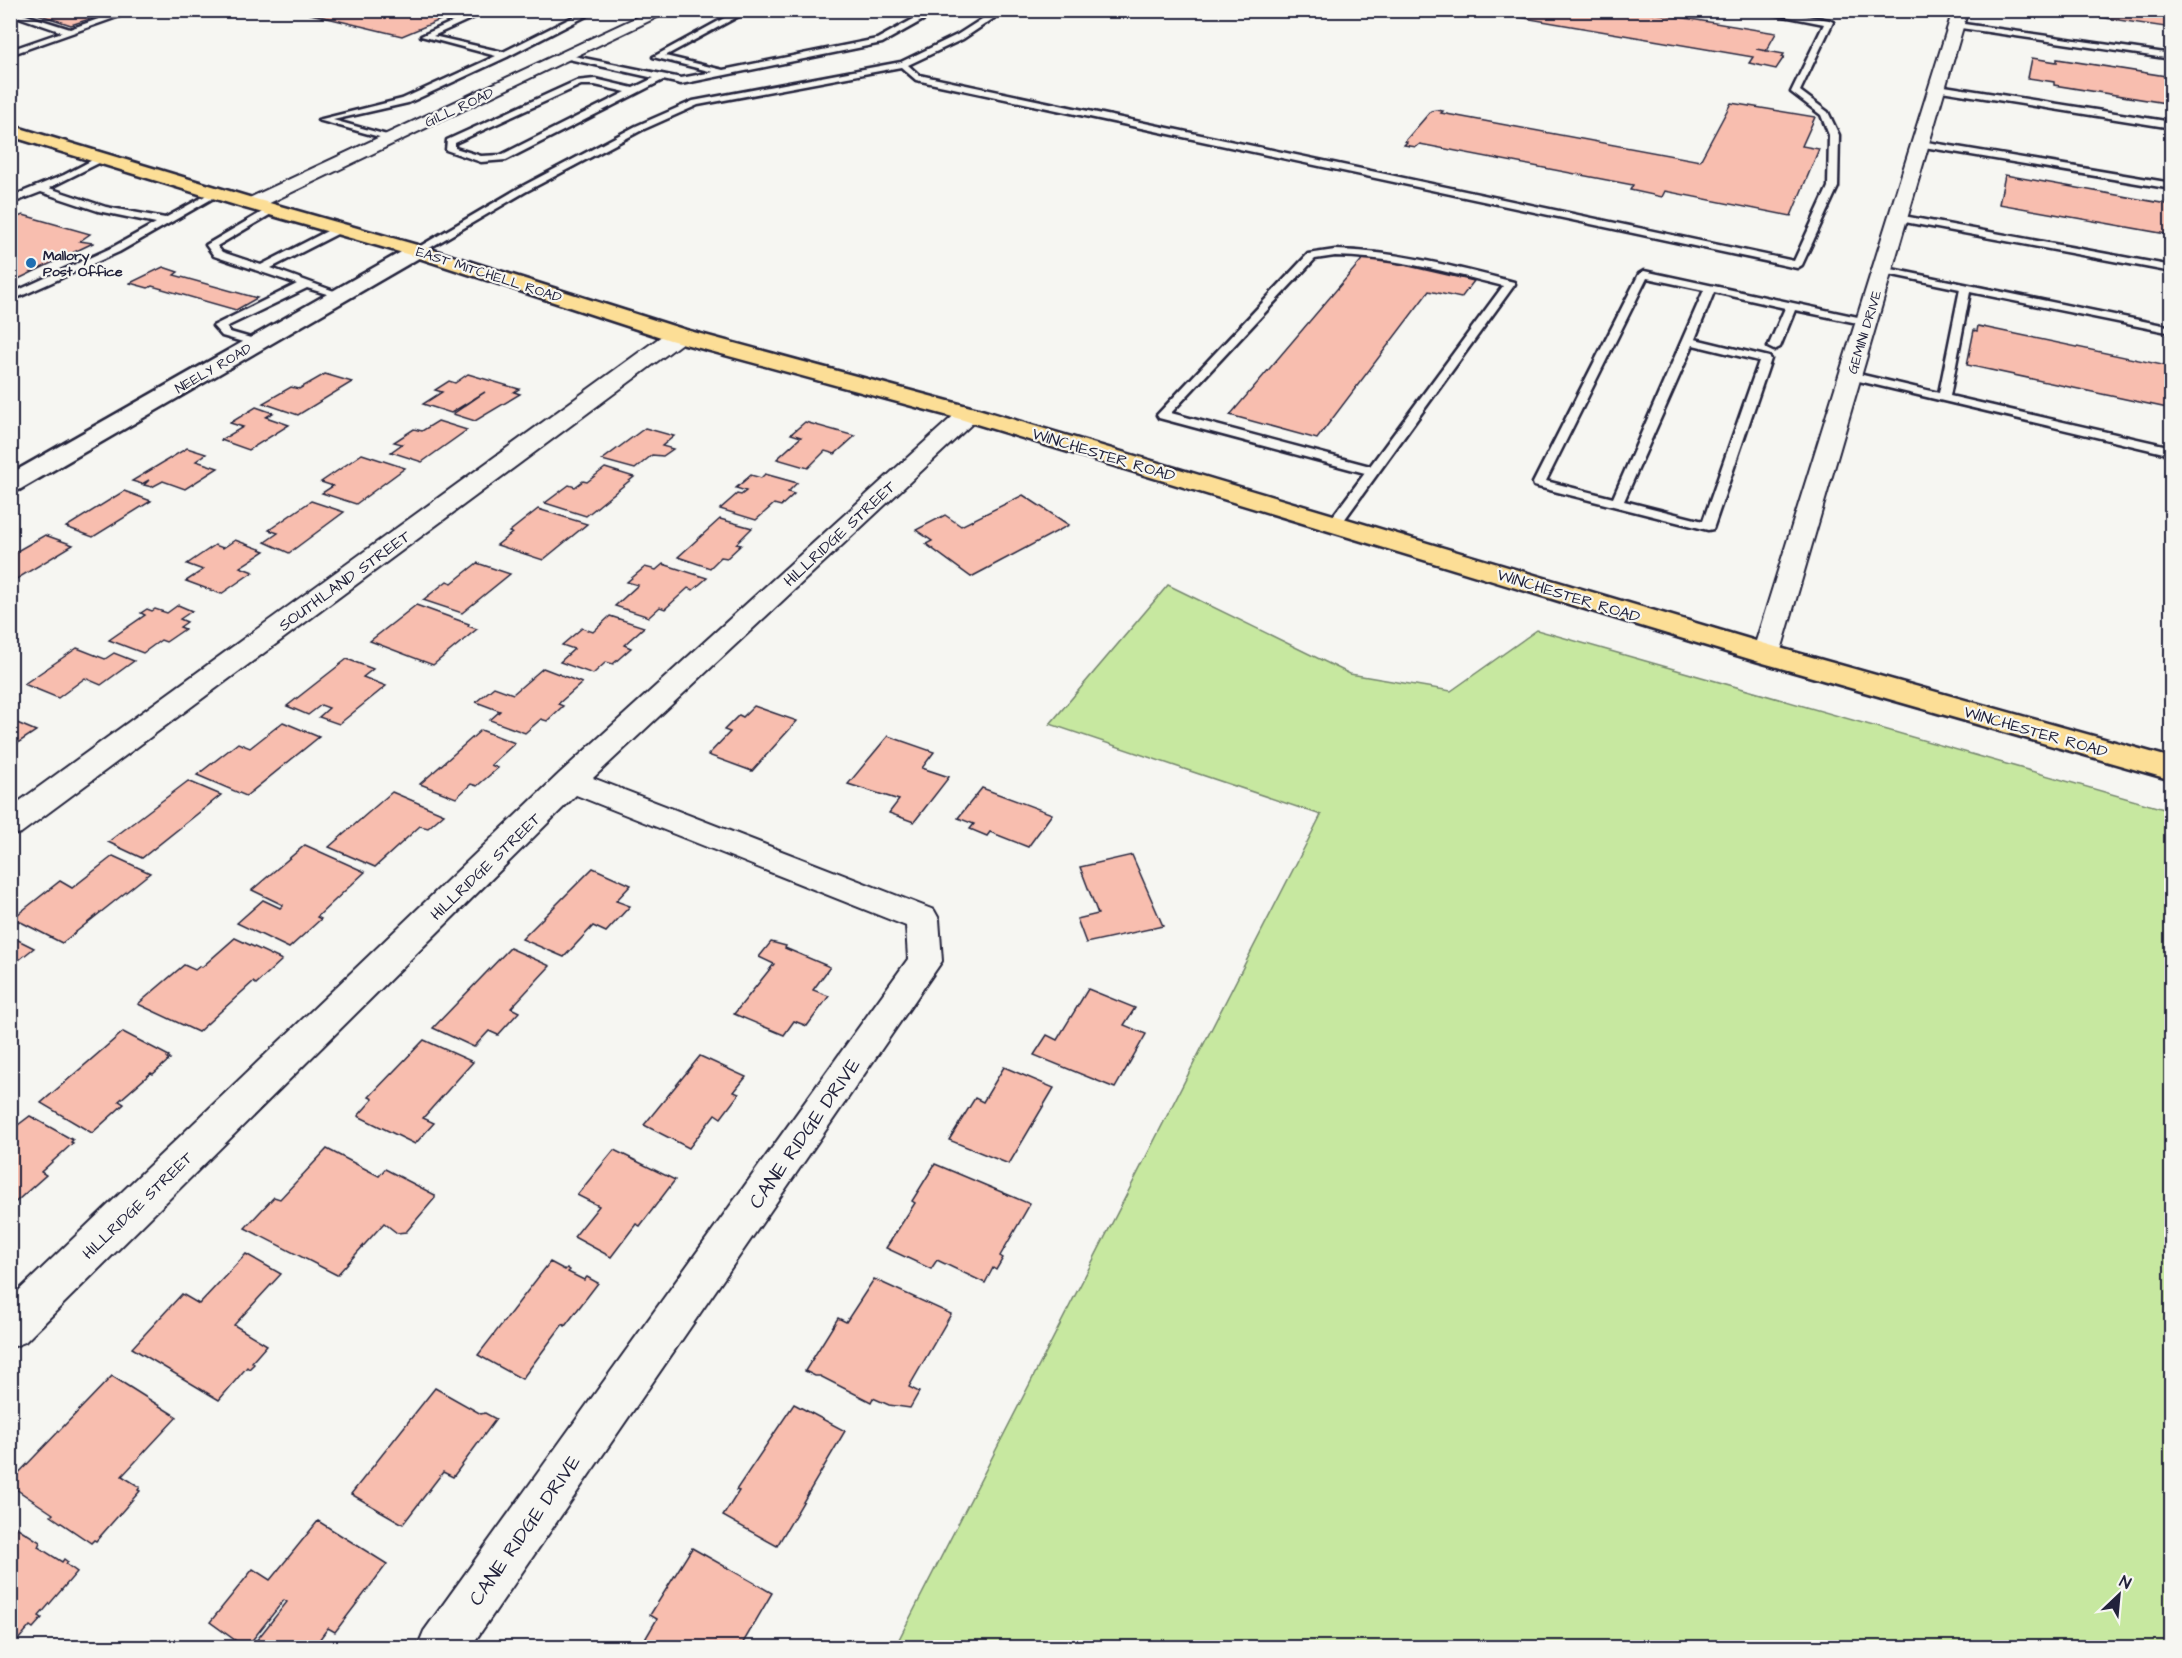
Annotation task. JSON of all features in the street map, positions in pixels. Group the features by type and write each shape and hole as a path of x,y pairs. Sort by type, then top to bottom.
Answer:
{"main road":[{"name":"EAST MITCHELL ROAD","path":"10,130 217,194 417,251 678,335 969,414"},
{"name":"WINCHESTER ROAD","path":"969,414 1766,654 2172,769"}],"street":[{"name":"GILL ROAD","path":"252,204 665,10"},
{"name":"GEMINI DRIVE","path":"1766,654 1959,18"},
{"name":"NEELY ROAD","path":"10,485 417,251"},
{"name":"SOUTHLAND STREET","path":"10,825 678,335"},
{"name":"HILLRIDGE STREET","path":"10,1328 571,782 969,414"},
{"name":"CANE RIDGE DRIVE","path":"441,1647 925,961 922,919 571,782"}],"lane":[{"path":"13,51 133,10"},
{"path":"486,10 425,36 504,55"},
{"path":"391,139 322,120 405,101 594,10"},
{"path":"729,73 657,57 746,10"},
{"path":"567,56 681,81 879,41 937,10"},
{"path":"417,251 532,185 639,128 696,103 903,64 960,37 1002,10"},
{"path":"903,64 916,77 1797,265 1833,187 1834,135 1825,114 1795,92 1829,22 1757,10"},
{"path":"10,11 70,32"},
{"path":"1959,18 2172,57"},
{"path":"22,23 33,19"},
{"path":"634,91 595,82 579,83 450,142 451,150 481,159 503,158 662,77"},
{"path":"1938,88 2172,126"},
{"path":"1921,144 2172,186"},
{"path":"10,201 102,158"},
{"path":"40,188 85,206 135,218 168,221"},
{"path":"10,298 115,250 217,194"},
{"path":"273,210 211,245 218,254 340,295"},
{"path":"1898,218 2172,269"},
{"path":"262,269 339,229"},
{"path":"1334,524 1373,471 1510,284 1367,253 1332,252 1312,256 1163,415 1373,471"},
{"path":"1882,270 2172,330"},
{"path":"1689,341 1765,359 1708,526 1539,483 1644,274 1867,322"},
{"path":"257,343 226,334 219,326 306,284"},
{"path":"1944,397 1966,287"},
{"path":"1617,503 1710,289"},
{"path":"1774,347 1791,306"},
{"path":"1850,376 2172,451"}],"green space":[{"path":"1168,585 1350,674 1451,691 1537,630 2171,811 2171,1647 895,1647 1321,815 1050,724"}],"building":[{"path":"41,10 117,10 71,25 34,13"},
{"path":"294,10 464,10 402,36"},
{"path":"1478,10 1636,10 1776,33 1766,51 1784,54 1782,57 1784,57 1776,69 1749,63 1753,57"},
{"path":"2051,10 2172,10 2172,28"},
{"path":"2032,58 2057,62 2057,59 2172,77 2172,104 2054,85 2054,82 2028,78"},
{"path":"1731,103 1815,117 1802,146 1819,149 1791,216 1665,191 1662,197 1630,190 1633,185 1420,144 1416,147 1404,145 1431,111 1436,110 1443,111 1441,113 1700,161"},
{"path":"2005,175 2172,205 2172,235 1999,204"},
{"name":"Mallory Post Office","path":"23,215 90,234 80,241 93,243 10,283 10,220"},
{"path":"1365,256 1474,281 1461,298 1429,291 1317,439 1230,415"},
{"path":"163,267 178,272 174,275 257,298 236,310 152,286 148,288 130,283"},
{"path":"1978,326 2172,367 2172,409 1967,365 1974,330 1977,331"},
{"path":"325,374 352,382 298,415 263,403 291,387 299,389"},
{"path":"468,374 519,389 514,392 520,394 475,421 453,414 485,392 451,413 423,404 442,392 435,390 449,381 455,383"},
{"path":"256,407 273,413 266,417 289,425 249,450 221,440 243,427 230,423"},
{"path":"438,421 467,430 422,462 391,452 402,444 394,442 414,429 422,431"},
{"path":"805,422 855,436 835,454 825,451 808,468 777,459 801,437 791,434"},
{"path":"645,428 674,436 662,446 673,449 663,456 652,455 635,469 602,460"},
{"path":"187,448 206,454 196,461 218,468 185,489 163,481 152,487 144,485 149,480 142,484 132,481"},
{"path":"362,454 405,468 356,504 322,493 333,486 321,482"},
{"path":"605,468 634,477 586,516 545,503 569,485 575,487 583,481 587,482"},
{"path":"765,474 797,483 788,492 794,494 781,506 774,504 756,520 720,509 737,494 741,495 746,491 736,488 751,475 761,478"},
{"path":"124,491 151,501 93,537 66,527"},
{"path":"1023,495 1069,525 971,577 926,544 932,541 916,530 945,515 961,526"},
{"path":"311,501 344,512 289,553 265,542 278,533 269,530"},
{"path":"538,509 587,524 543,560 497,545 512,533 509,532"},
{"path":"720,519 752,528 736,544 741,545 727,558 721,557 710,568 678,557"},
{"path":"45,535 73,545 10,583 10,555"},
{"path":"235,540 265,551 240,567 253,572 221,594 186,581 203,570 187,564 215,545 223,548"},
{"path":"477,563 510,574 462,613 423,600 447,581 452,583"},
{"path":"663,564 707,578 693,590 688,588 665,609 660,607 649,617 615,606 638,585 627,582 645,567 656,570"},
{"path":"178,605 192,611 180,619 187,622 180,627 185,629 166,642 161,640 143,653 109,640 145,615 141,613 147,609 167,613"},
{"path":"416,605 477,629 433,665 370,641"},
{"path":"610,616 644,627 624,645 631,648 613,664 606,662 593,674 560,662 574,649 562,645 582,628 593,632"},
{"path":"77,648 105,659 114,653 134,661 101,685 85,678 58,698 24,684"},
{"path":"347,659 373,669 363,677 386,686 339,724 319,717 329,708 321,705 308,715 287,706"},
{"path":"543,668 582,683 558,704 563,706 547,721 541,719 525,733 490,720 500,711 476,702 494,687 513,694"},
{"path":"754,706 797,721 752,771 708,755 730,732 724,730 739,715 743,717"},
{"path":"10,720 36,731 10,748"},
{"path":"283,722 319,737 246,796 197,775 238,743 250,748"},
{"path":"481,730 515,743 491,765 498,768 477,786 471,784 456,798 420,784"},
{"path":"888,736 934,752 922,768 949,777 914,822 889,813 899,800 848,784"},
{"path":"188,781 221,795 142,858 108,842"},
{"path":"982,788 1052,814 1028,847 990,832 987,836 970,829 974,824 958,818"},
{"path":"392,792 444,814 428,828 420,826 375,867 329,847"},
{"path":"305,845 365,872 317,917 321,919 289,948 237,923 263,900 280,908 283,905 252,890"},
{"path":"1132,855 1163,926 1086,943 1077,919 1098,914 1080,867"},
{"path":"113,856 150,873 62,943 13,918 60,881 72,888"},
{"path":"593,868 631,885 616,901 630,906 606,932 593,926 564,957 522,939"},
{"path":"10,936 34,948 10,967"},
{"path":"235,938 282,960 256,984 253,982 198,1032 138,1004 184,965 195,970 202,967"},
{"path":"771,942 786,946 785,948 830,967 813,990 829,996 807,1026 794,1021 784,1035 734,1014 774,964 759,957"},
{"path":"510,948 550,966 511,1008 519,1012 498,1035 489,1031 474,1047 433,1028"},
{"path":"1088,989 1135,1008 1124,1025 1146,1034 1115,1088 1034,1055 1047,1035 1057,1040"},
{"path":"123,1032 169,1056 167,1058 170,1059 119,1101 124,1104 92,1133 41,1103"},
{"path":"424,1040 473,1062 423,1118 434,1123 415,1144 358,1116 373,1099 369,1097"},
{"path":"700,1056 746,1077 734,1092 739,1094 721,1118 715,1114 689,1148 644,1125"},
{"path":"1004,1067 1054,1088 1009,1164 949,1140 975,1098 983,1102"},
{"path":"30,1116 73,1140 71,1142 73,1143 41,1172 46,1175 10,1207 10,1131"},
{"path":"327,1149 379,1176 385,1169 435,1195 435,1198 406,1232 397,1233 384,1223 337,1275 245,1228 274,1197 280,1199"},
{"path":"614,1150 675,1180 640,1226 636,1224 611,1257 574,1237 599,1206 577,1195"},
{"path":"935,1164 1030,1204 1000,1256 1003,1258 996,1270 993,1268 985,1283 937,1260 931,1269 886,1248 915,1203 912,1201"},
{"path":"246,1254 281,1274 234,1325 267,1345 252,1362 254,1364 249,1369 247,1367 219,1400 132,1348 182,1294 199,1304"},
{"path":"550,1262 565,1270 567,1268 570,1270 568,1272 584,1280 587,1277 598,1283 565,1326 563,1324 522,1379 478,1355"},
{"path":"874,1279 951,1314 909,1387 919,1392 910,1408 889,1405 873,1398 871,1402 820,1376 805,1371 838,1318 846,1322"},
{"path":"112,1376 177,1417 122,1476 140,1487 138,1490 140,1491 96,1541 91,1543 51,1516 53,1514 10,1485 10,1482"},
{"path":"435,1388 481,1414 485,1413 496,1419 453,1477 443,1472 403,1524 351,1494"},
{"path":"794,1404 845,1431 777,1546 723,1516 739,1491 736,1490"},
{"path":"318,1521 387,1564 335,1632 328,1628 313,1648 254,1648 252,1646 287,1602 284,1600 246,1648 210,1622 253,1569 270,1580"},
{"path":"10,1523 40,1542 38,1547 62,1562 64,1559 68,1562 66,1564 77,1572 39,1616 42,1618 33,1628 30,1626 11,1648"},
{"path":"692,1548 772,1593 740,1648 640,1648 657,1619 650,1615"}],"place":[{"name":"Mallory Post Office","path":"31,263"}]}
